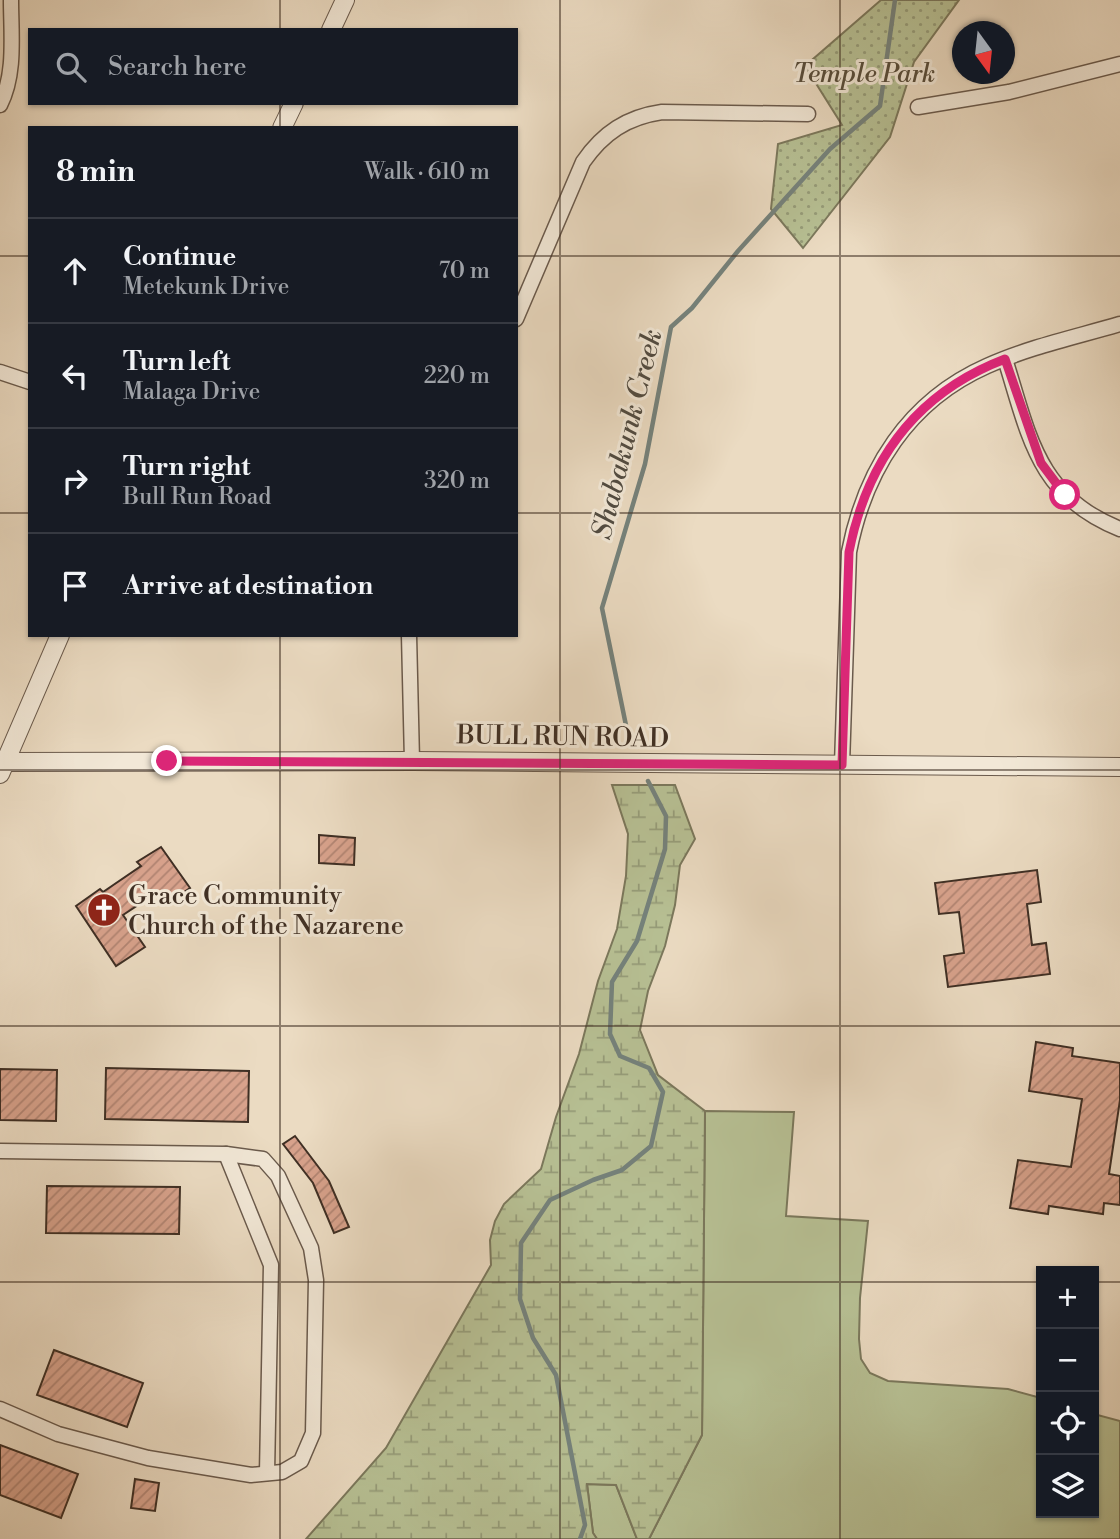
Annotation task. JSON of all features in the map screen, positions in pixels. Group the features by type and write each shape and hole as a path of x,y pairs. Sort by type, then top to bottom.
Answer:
{"street":[{"path":"0,105 9,80 11,0"},
{"path":"332,28 345,0"},
{"path":"918,107 1009,92 1120,64"},
{"path":"283,126 293,105"},
{"path":"518,315 583,162 608,132 627,121 662,112 808,114"},
{"path":"842,765 849,552 855,519 865,492 893,442 915,416 960,380 1005,359 1120,324"},
{"path":"1005,359 1032,444 1051,479 1081,509 1120,529"},
{"path":"0,372 28,381"},
{"path":"3,768 59,637"},
{"path":"409,637 412,761"},
{"name":"BULL RUN ROAD","path":"3,768 412,761 1120,767"},
{"path":"0,1151 226,1154 263,1159 278,1176 311,1248 316,1280 313,1433 301,1461 282,1472 251,1475 118,1452 58,1434 0,1409"},
{"path":"226,1154 271,1265 267,1473"}],"green space":[{"name":"Temple Park","path":"881,0 959,0 914,62 890,137 803,248 771,209 778,144 842,125 805,66"},
{"path":"612,785 675,785 695,839 680,865 675,905 665,946 648,991 640,1030 658,1075 705,1111 702,1435 649,1539 637,1539 616,1485 587,1484 593,1533 597,1539 306,1539 386,1448 491,1265 490,1240 495,1221 504,1204 541,1169 579,1054 598,981 617,929 626,876 628,834"},
{"path":"705,1111 794,1112 786,1216 868,1221 860,1298 859,1339 861,1359 870,1373 888,1381 1008,1389 1036,1397 1036,1518 1099,1518 1099,1415 1120,1421 1120,1539 649,1539 702,1435"},
{"path":"587,1484 616,1485 637,1539 597,1539 593,1533"}],"building":[{"path":"319,835 355,838 354,865 319,863"},
{"name":"Grace Community Church of the Nazarene","path":"161,847 190,888 166,904 158,892 123,915 145,947 116,966 76,906 100,889 103,892 141,866 137,862"},
{"path":"1037,870 1041,902 1027,904 1032,945 1046,943 1050,974 948,987 944,956 964,953 959,912 939,914 935,883"},
{"path":"1036,1042 1073,1048 1072,1056 1120,1063 1120,1100 1109,1174 1120,1176 1120,1205 1104,1203 1103,1214 1049,1206 1048,1214 1010,1208 1018,1160 1071,1167 1082,1099 1029,1091"},
{"path":"106,1068 249,1071 248,1122 105,1119"},
{"path":"0,1069 57,1070 56,1121 0,1120"},
{"path":"295,1136 329,1181 349,1227 334,1233 313,1183 283,1144"},
{"path":"47,1186 180,1187 179,1234 46,1233"},
{"path":"54,1350 143,1383 127,1427 37,1395"},
{"path":"0,1445 78,1474 61,1518 0,1495"},
{"path":"135,1479 159,1483 155,1511 131,1508"}],"waterway":[{"name":"Shabakunk Creek","path":"630,745 602,608 645,464 671,327 692,308 738,251 830,149 880,106 895,0"},
{"name":"Shabakunk Creek","path":"580,1539 585,1525 556,1375 533,1338 520,1299 521,1243 550,1200 622,1170 651,1146 663,1092 649,1068 620,1056 610,1034 612,982 637,941 665,849 666,816 648,781"}],"place":[{"name":"Grace Community Church of the Nazarene","path":"104,910"}],"route":[{"path":"167,761 842,765 849,552 855,519 865,492 893,442 936,397 985,366 1005,359 1032,444 1051,479 1065,495"}]}
